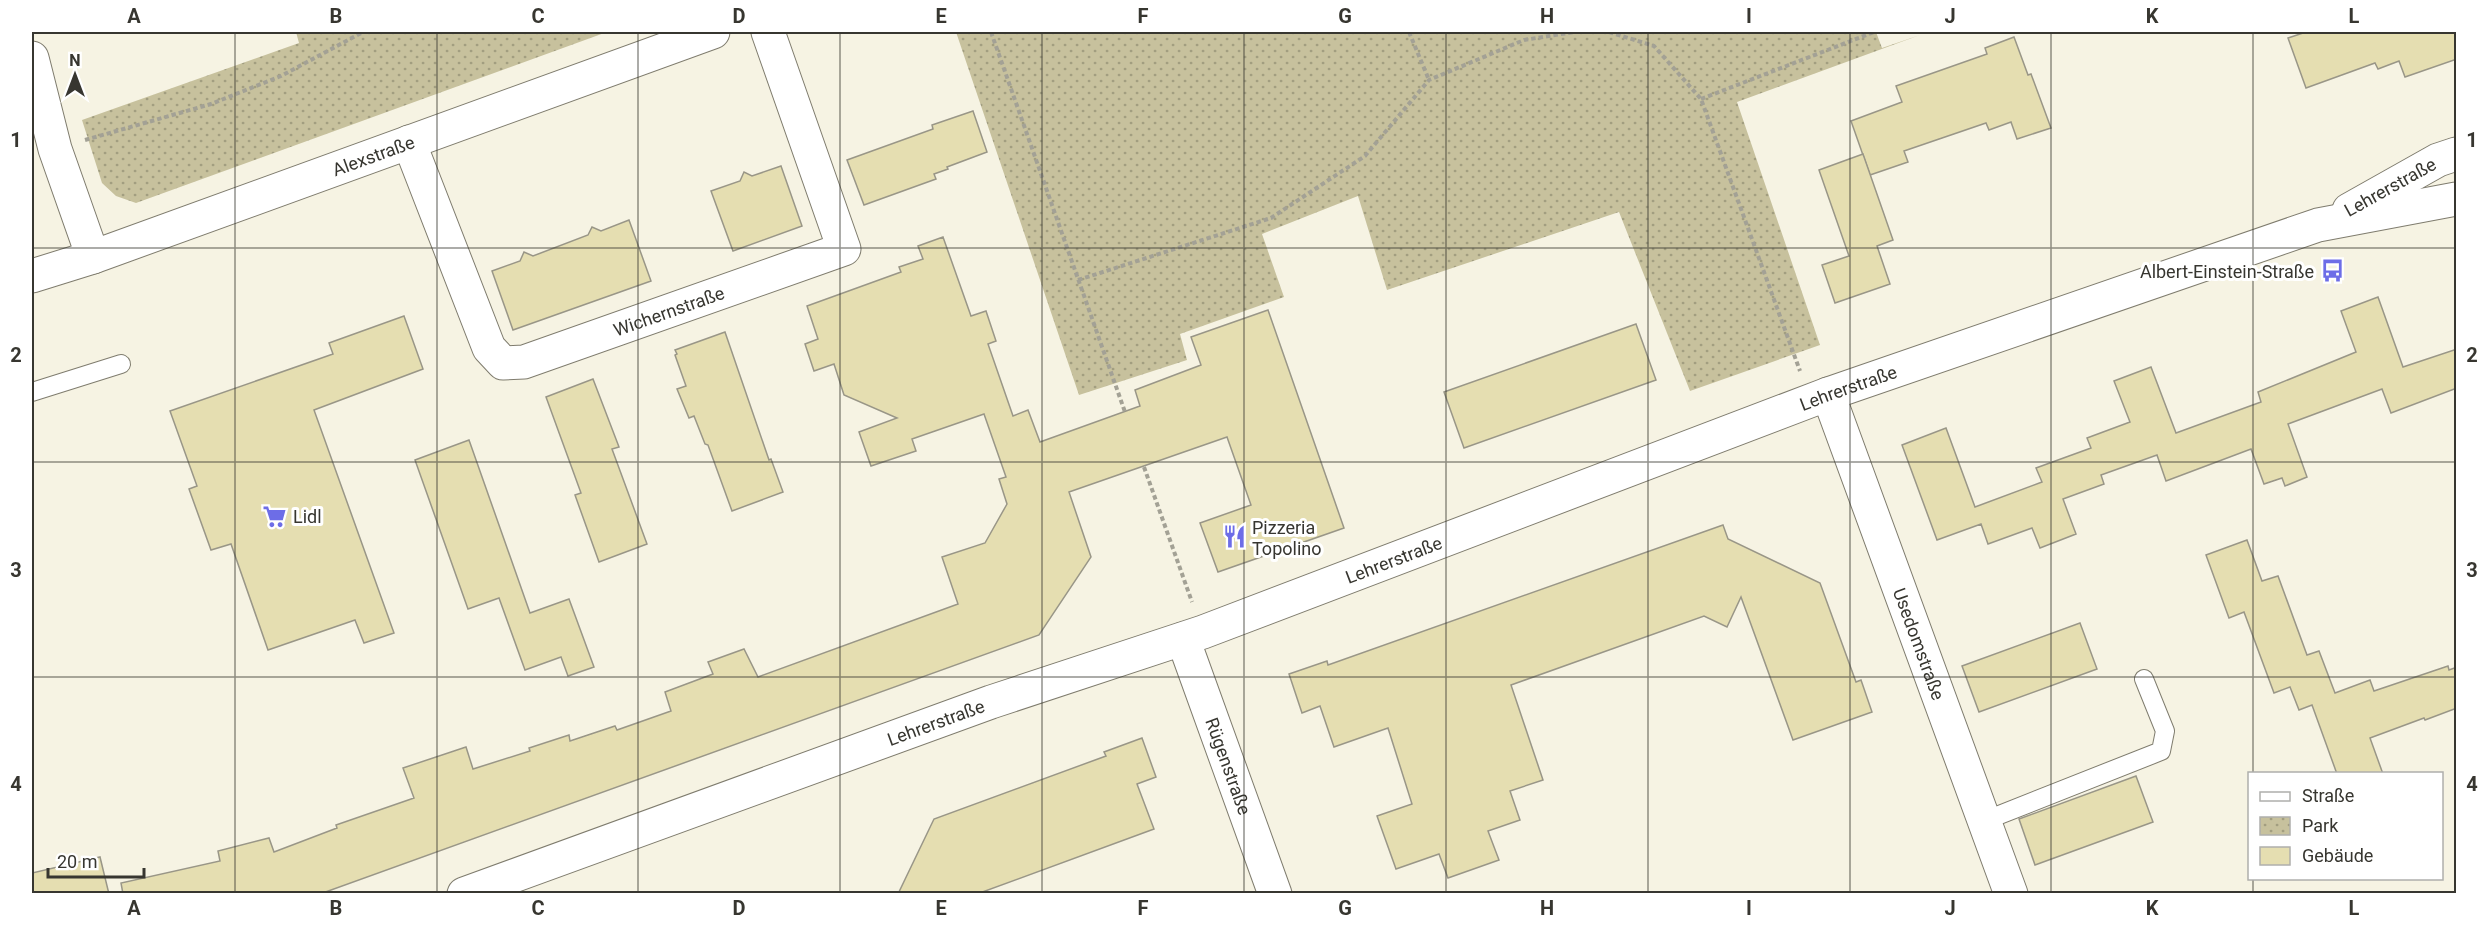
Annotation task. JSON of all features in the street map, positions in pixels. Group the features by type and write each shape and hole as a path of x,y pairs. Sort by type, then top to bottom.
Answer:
{"street":[{"name":"Alexstraße","path":"32,276 93,257 713,32"},
{"name":"Wichernstraße","path":"409,142 489,348 503,363 524,362 844,249 768,32"},
{"path":"32,58 55,149 93,257"},
{"name":"Lehrerstraße","path":"2324,224 2438,160 2457,154"},
{"name":"Lehrerstraße","path":"464,894 991,702 1193,636 1819,398 2324,224 2457,199"},
{"name":"Usedomstraße","path":"1819,398 2011,894"},
{"name":"Rügenstraße","path":"1193,636 1275,894"}],"lane":[{"path":"32,392 121,364"},
{"path":"1984,821 2161,751 2165,731 2144,679"}],"path":[{"path":"55,149 211,104 281,76 363,32"},
{"path":"991,32 1125,412"},
{"path":"1409,32 1429,80"},
{"path":"1078,280 1271,218 1365,156 1429,80 1524,39 1574,32"},
{"path":"1609,32 1654,46 1701,99 1819,398"},
{"path":"1701,99 1874,32"},
{"path":"1144,467 1193,636"}],"green space":[{"path":"296,32 607,32 136,203 116,196 102,183 82,120 299,43"},
{"path":"956,32 1876,32 1882,48 1920,35 1737,102 1820,345 1690,391 1619,212 1387,290 1358,196 1262,234 1284,297 1180,334 1187,360 1079,395"}],"building":[{"path":"2306,32 2457,32 2457,59 2405,77 2399,61 2378,69 2375,63 2306,88 2288,38"},
{"path":"2014,37 2028,75 2031,74 2051,128 2017,139 2011,122 1989,130 1986,123 1904,151 1908,162 1870,175 1851,121 1902,102 1896,86 1987,54 1985,48"},
{"path":"973,111 987,152 947,167 948,169 934,174 936,179 864,205 847,160 933,129 932,125"},
{"path":"1863,154 1893,240 1877,246 1890,284 1835,303 1822,265 1849,256 1819,170"},
{"path":"781,166 802,226 733,251 711,191 740,181 744,172 752,176"},
{"path":"629,220 651,281 513,330 492,271 520,261 524,252 533,256 588,235 592,227 601,231"},
{"path":"943,237 971,316 986,311 996,341 988,344 1013,416 1028,410 1040,442 1140,406 1135,390 1201,365 1191,337 1268,310 1344,528 1218,572 1200,523 1251,505 1227,437 1069,492 1091,557 1039,635 320,894 123,894 121,883 220,861 218,851 269,838 274,852 337,828 336,825 414,798 403,768 466,747 473,769 530,751 529,748 569,735 570,741 615,726 617,730 671,711 665,692 713,674 708,662 744,649 758,677 958,604 942,557 985,543 1007,504 999,479 1006,477 984,414 912,439 916,451 871,466 859,432 897,418 844,395 834,364 814,371 805,344 818,339 807,306 901,272 899,267 923,259 918,246"},
{"path":"2378,297 2403,367 2457,349 2457,388 2391,413 2382,389 2288,424 2307,477 2285,486 2282,478 2264,484 2251,449 2166,481 2157,455 2101,475 2104,484 2063,499 2076,534 2040,548 2032,528 1988,544 1981,524 1937,540 1902,445 1946,428 1975,507 2042,482 2036,468 2091,448 2087,438 2130,422 2114,381 2151,367 2176,433 2261,402 2258,392 2356,352 2341,311"},
{"name":"Lidl","path":"404,316 423,369 314,410 394,633 364,643 355,620 268,650 231,544 211,550 189,489 197,486 170,411 333,354 329,343"},
{"path":"1636,324 1656,380 1464,448 1444,392"},
{"path":"725,332 769,460 771,459 783,492 732,511 708,445 705,444 694,416 689,418 677,389 686,386 675,355 677,354 675,350"},
{"path":"593,379 619,447 612,449 647,544 599,562 575,495 581,493 546,397"},
{"path":"469,440 530,613 569,599 594,667 568,676 561,657 525,670 499,598 468,609 415,460"},
{"path":"1723,525 1728,539 1820,583 1856,682 1861,680 1872,712 1793,740 1741,597 1727,627 1704,616 1511,685 1543,780 1510,791 1520,820 1488,831 1499,860 1448,878 1439,854 1396,869 1377,816 1412,804 1388,728 1334,747 1320,706 1302,713 1289,674 1327,661 1328,665"},
{"path":"2247,540 2262,581 2278,576 2307,655 2319,651 2335,693 2370,680 2374,691 2448,666 2449,670 2457,667 2457,708 2370,738 2382,772 2336,772 2312,705 2299,710 2290,687 2274,693 2244,612 2229,618 2206,555"},
{"path":"2080,623 2097,669 1979,712 1962,666"},
{"path":"1142,738 1156,777 1137,784 1154,829 977,894 898,894 934,819 1106,756 1104,752"},
{"path":"2136,776 2153,822 2035,865 2019,819"},
{"path":"100,857 109,894 32,894 32,873"}],"place":[{"name":"Albert-Einstein-Straße","path":"2332,271"},
{"name":"Lidl","path":"275,516"},
{"name":"Pizzeria Topolino","path":"1234,537"}]}
